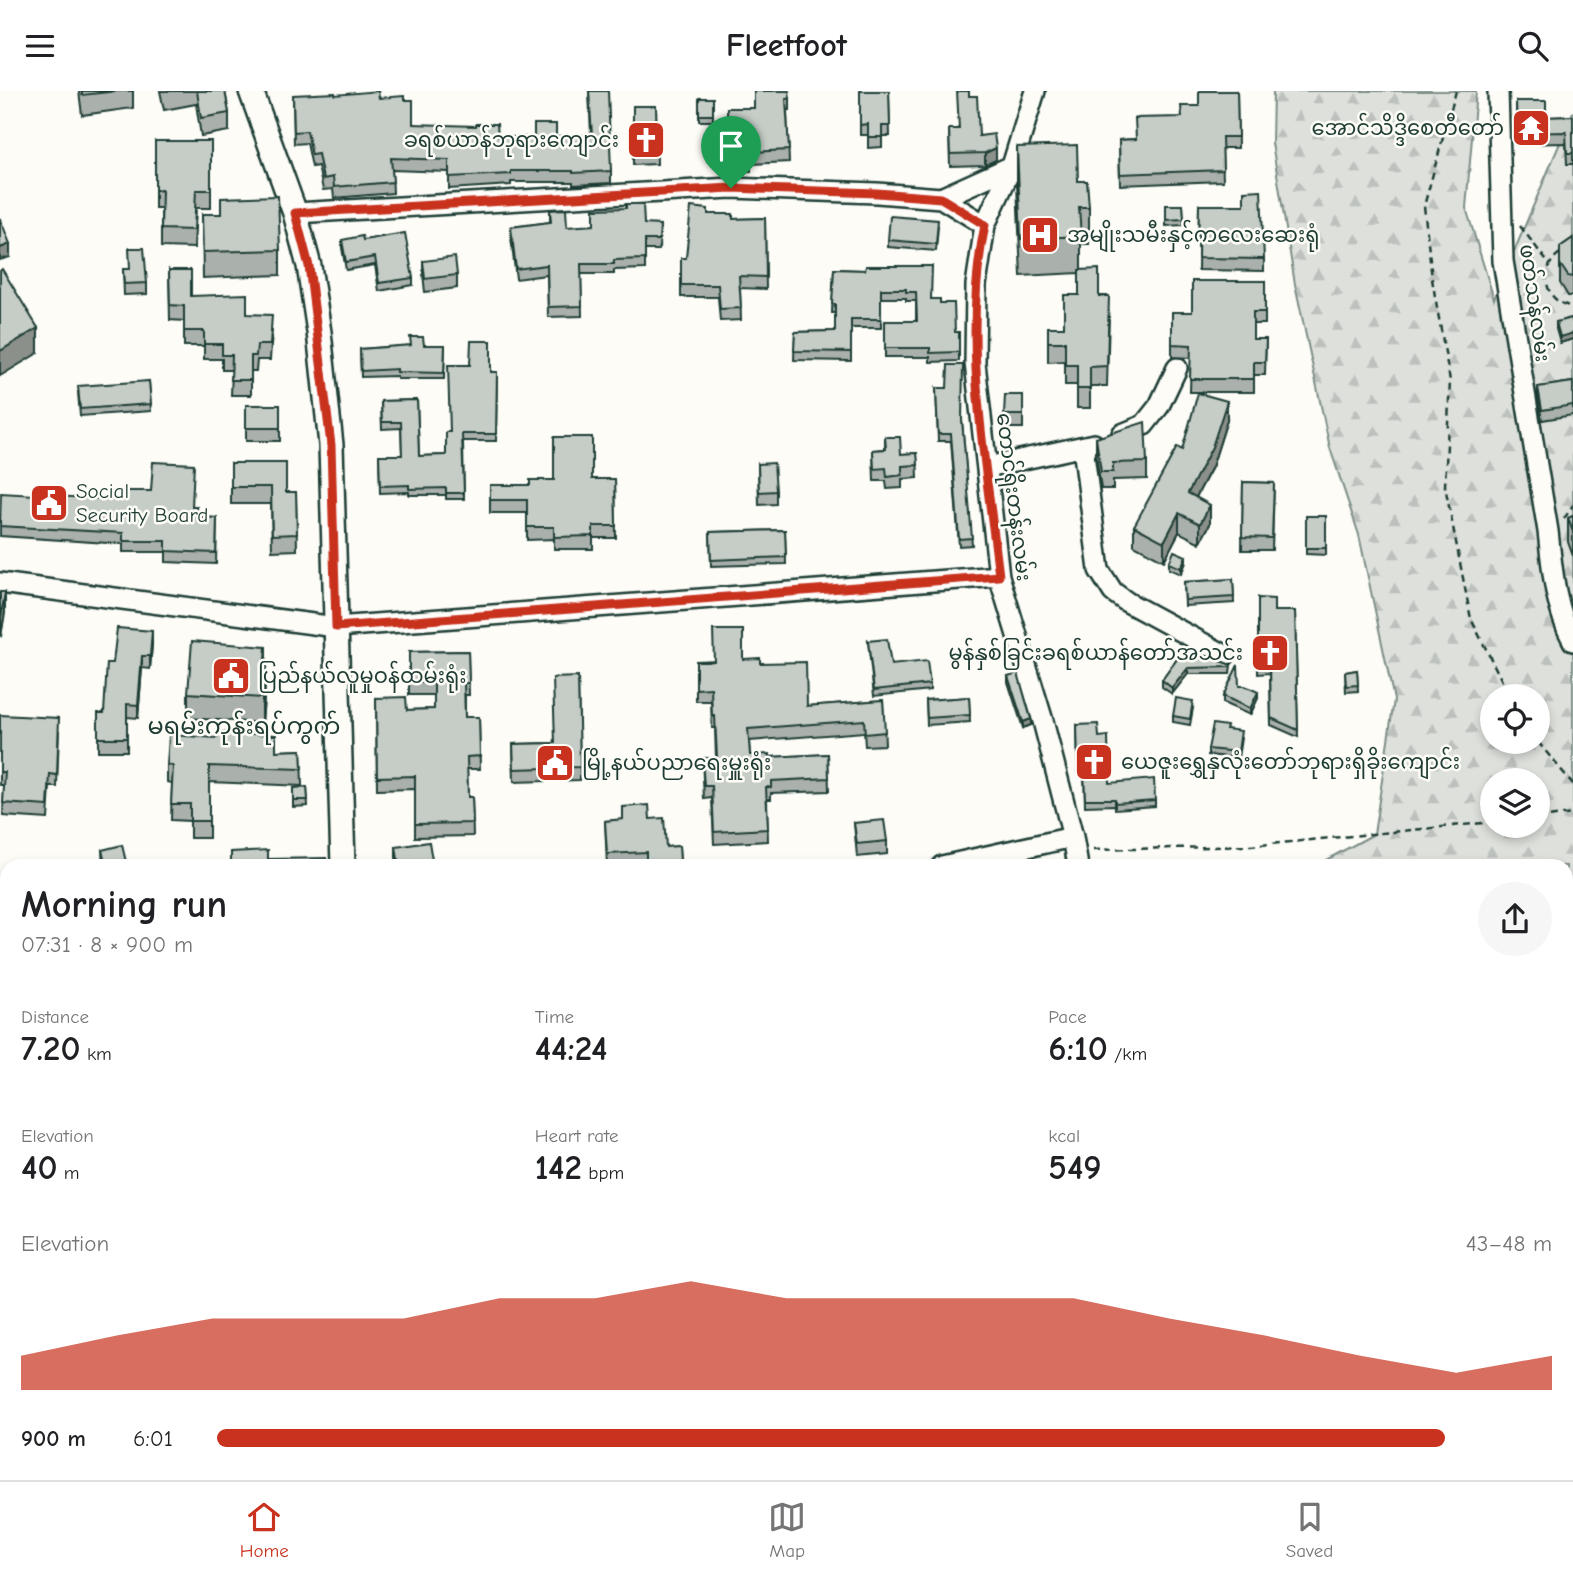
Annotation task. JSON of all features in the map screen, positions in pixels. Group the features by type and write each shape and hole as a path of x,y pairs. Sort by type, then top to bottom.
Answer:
{"main road":[{"path":"251,91 295,213 309,266 331,445 343,859"}],"street":[{"name":"တောင်ရိုးတန်းလမ်း","path":"1035,91 1012,166 985,225 976,285 975,363 999,576 1043,721 1075,851"},
{"name":"ဖတ်သန်လမ်း","path":"1498,91 1503,261 1548,531 1553,576 1560,607 1573,641"},
{"path":"941,198 1012,166"},
{"path":"295,213 731,188 941,198 985,225"},
{"path":"987,467 1083,447 1144,425 1159,406 1177,368"},
{"path":"1083,447 1099,570 1113,591 1127,602 1225,655"},
{"path":"0,583 336,627 999,576"},
{"path":"1004,859 1075,851"}],"path":[{"path":"1456,91 1424,206 1432,279 1450,381 1445,486 1471,619 1504,684"},
{"path":"1503,204 1549,264"},
{"path":"1569,250 1557,255 1549,264 1545,277 1548,289 1555,299 1567,306 1573,306"},
{"path":"1548,754 1573,784"},
{"path":"1550,817 1573,814"},
{"path":"1075,851 1250,846 1480,823"}],"green space":[{"path":"1273,91 1476,91 1466,208 1494,299 1573,112 1573,859 1328,859 1374,834 1394,700 1359,535 1330,448 1295,284 1272,143"}],"building":[{"path":"82,91 118,91 82,95"},
{"path":"197,91 225,91 229,113 201,118"},
{"path":"378,91 379,98 404,96 404,100 413,100 413,124 497,124 498,137 534,137 534,124 556,124 556,136 592,135 589,91 608,91 611,171 511,171 511,174 449,177 449,160 391,158 393,182 334,187 333,177 323,179 318,154 312,155 307,131 294,132 293,95"},
{"path":"754,91 789,91 790,98 786,99 789,150 751,152 751,159 735,160 735,154 728,154 727,108 754,108"},
{"path":"860,91 889,91 890,126 882,126 882,137 868,137 868,124 860,125"},
{"path":"957,91 969,91 969,96 977,96 979,136 994,134 996,148 985,153 950,154 949,129 959,129"},
{"path":"1199,91 1237,91 1238,137 1222,137 1223,170 1120,174 1119,140 1136,139 1135,118 1182,117 1181,106 1199,106"},
{"path":"699,98 713,98 713,115 699,115"},
{"path":"1516,101 1546,101 1546,117 1573,116 1573,153 1567,153 1566,132 1517,133"},
{"path":"633,106 656,106 657,152 633,152"},
{"path":"155,141 211,141 211,190 196,190 194,230 161,229 162,190 155,190"},
{"path":"1077,145 1078,181 1087,181 1089,207 1079,207 1081,236 1021,239 1017,147"},
{"path":"1261,190 1264,259 1198,258 1199,205 1244,205 1244,191"},
{"path":"278,196 280,250 203,252 202,214 221,214 221,198"},
{"path":"626,204 643,204 644,224 660,225 659,240 645,240 645,259 614,260 614,264 581,264 582,306 548,307 547,265 516,269 511,227 551,222 550,210 566,209 567,227 594,225 594,209 626,208"},
{"path":"1166,205 1183,205 1184,219 1166,220"},
{"path":"691,207 708,209 708,214 733,214 733,219 765,218 766,277 739,276 741,308 720,309 718,285 681,285 681,258 686,258"},
{"path":"890,216 938,220 936,244 888,240"},
{"path":"0,218 10,244 0,248"},
{"path":"405,233 413,278 379,283 375,257 346,262 342,240 362,236 363,240"},
{"path":"1573,238 1573,277 1568,276 1560,264 1560,247"},
{"path":"129,248 144,248 147,283 124,284 123,269 130,269"},
{"path":"455,257 457,275 425,279 423,261"},
{"path":"866,266 932,266 931,299 940,299 940,303 954,303 959,352 930,353 930,348 885,348 885,321 917,321 916,292 906,292 906,289 881,289 881,319 851,319 851,352 794,351 795,332 835,331 835,304 832,304 834,269 865,270"},
{"path":"2,269 38,328 0,351 0,271"},
{"path":"1099,269 1099,296 1109,296 1107,366 1090,367 1090,389 1077,389 1077,365 1065,365 1065,342 1048,342 1048,327 1064,327 1064,295 1079,295 1079,270"},
{"path":"169,270 191,270 191,296 247,294 247,314 272,315 270,345 257,345 256,356 251,356 251,380 231,380 232,355 222,355 222,344 204,344 204,331 184,331 184,306 170,305"},
{"path":"1192,281 1265,281 1265,312 1253,312 1253,339 1266,339 1265,362 1254,362 1254,379 1190,379 1191,345 1172,344 1172,312 1192,312"},
{"path":"1571,318 1573,333 1560,337 1556,322"},
{"path":"410,337 423,337 424,345 445,345 444,373 397,372 397,369 361,371 360,349 411,345"},
{"path":"471,341 491,341 491,372 497,372 496,434 462,434 464,493 446,493 446,488 409,489 409,485 380,486 379,455 402,455 401,422 382,422 381,401 417,400 419,456 446,455 446,432 450,432 448,365 470,365"},
{"path":"948,365 963,365 962,420 972,538 959,539 951,434 938,434 936,388 947,388"},
{"path":"149,381 151,404 80,409 78,386"},
{"path":"1573,382 1573,405 1542,410 1538,387"},
{"path":"1198,393 1227,401 1212,447 1188,493 1210,505 1200,524 1179,513 1164,542 1134,526 1177,447 1182,450"},
{"path":"1005,395 1023,395 1023,415 1004,415"},
{"path":"246,405 280,405 280,428 246,428"},
{"path":"1145,422 1147,462 1113,463 1113,472 1101,472 1096,438"},
{"path":"554,437 592,437 592,479 615,479 616,526 593,526 593,536 554,537 554,527 527,527 527,500 490,500 490,485 530,485 530,480 554,480"},
{"path":"885,437 900,437 901,454 917,453 918,465 902,466 902,475 887,477 886,468 874,469 873,450 886,449"},
{"path":"153,462 194,464 192,507 197,507 197,517 217,518 216,553 166,551 166,541 123,541 123,533 0,526 1,493 123,500 123,491 151,491"},
{"path":"231,463 286,463 286,492 296,492 297,534 272,535 271,487 231,487"},
{"path":"774,463 776,491 759,492 758,464"},
{"path":"1243,482 1274,483 1272,538 1242,537"},
{"path":"1306,516 1326,516 1326,548 1306,548"},
{"path":"1573,516 1573,532 1568,518"},
{"path":"785,530 786,557 711,560 710,532"},
{"path":"1174,551 1186,556 1181,568 1169,563"},
{"path":"1233,579 1234,597 1185,600 1184,582"},
{"path":"0,592 5,592 1,616 0,616"},
{"path":"1258,598 1274,599 1274,611 1295,611 1298,730 1271,718 1270,666 1258,667"},
{"path":"117,628 152,631 150,656 142,656 138,705 127,704 127,738 98,738 98,713 104,713 107,663 113,663"},
{"path":"713,630 743,630 743,659 760,658 760,663 806,662 807,706 883,700 885,732 865,734 864,720 748,729 750,755 770,754 770,757 828,754 829,778 771,781 771,787 766,787 768,829 714,832 712,786 704,786 702,758 717,758 715,716 712,716 711,688 696,689 696,661 714,661"},
{"path":"887,639 891,665 927,661 930,684 874,690 868,641"},
{"path":"192,641 266,647 262,698 188,693"},
{"path":"1185,648 1231,665 1188,668 1172,688 1162,680"},
{"path":"468,651 469,683 464,683 465,717 479,717 480,756 467,757 468,797 472,797 473,823 415,824 415,776 377,777 376,698 406,697 407,710 434,709 434,682 409,682 409,652"},
{"path":"1238,665 1239,686 1258,692 1250,709 1223,696"},
{"path":"1357,670 1358,685 1346,686 1345,672"},
{"path":"1018,673 1031,719 1023,722 1008,676"},
{"path":"578,677 580,767 514,769 513,744 555,743 553,678"},
{"path":"969,697 970,715 927,718 926,700"},
{"path":"1176,698 1193,701 1190,719 1173,716"},
{"path":"0,715 59,718 57,775 50,774 48,806 3,803 5,772 0,772"},
{"path":"1098,724 1099,737 1108,736 1109,783 1154,779 1155,800 1115,803 1115,799 1085,799 1084,765 1078,765 1077,725"},
{"path":"1213,724 1241,731 1238,752 1208,749"},
{"path":"217,732 276,735 276,751 301,750 302,769 209,766 209,821 190,821 190,804 171,804 173,766 167,765 169,735 217,738"},
{"path":"307,787 308,800 293,800 293,788"},
{"path":"649,805 650,819 664,818 666,847 679,846 680,859 646,859 646,852 607,854 605,821 623,819 623,807"},
{"path":"884,820 887,841 857,844 854,823"},
{"path":"429,842 432,859 398,859 396,847"},
{"path":"122,845 125,859 104,859 102,850"},
{"path":"268,850 268,859 231,859 231,852"}],"place":[{"name":"အောင်သိဒ္ဒိစေတီတော်","path":"1531,128"},
{"name":"ခရစ်ယာန်ဘုရားကျောင်း","path":"646,140"},
{"name":"အမျိုးသမီးနှင့်ကလေးဆေးရုံ","path":"1040,235"},
{"name":"Social Security Board","path":"49,503"},
{"name":"မွန်နှစ်ခြင်းခရစ်ယာန်တော်အသင်း","path":"1270,653"},
{"name":"ပြည်နယ်လူမှုဝန်ထမ်းရုံး","path":"231,676"},
{"name":"ယေဇူးရွှေနှလုံးတော်ဘုရားရှိခိုးကျောင်း","path":"1094,762"},
{"name":"မြို့နယ်ပညာရေးမှူးရုံး","path":"555,763"}],"district":[{"name":"မရမ်းကုန်းရပ်ကွက်","path":"244,726"}],"route":[{"path":"731,188 941,198 985,225 976,285 975,363 999,576 336,627 331,445 309,266 295,213 731,188"}]}
